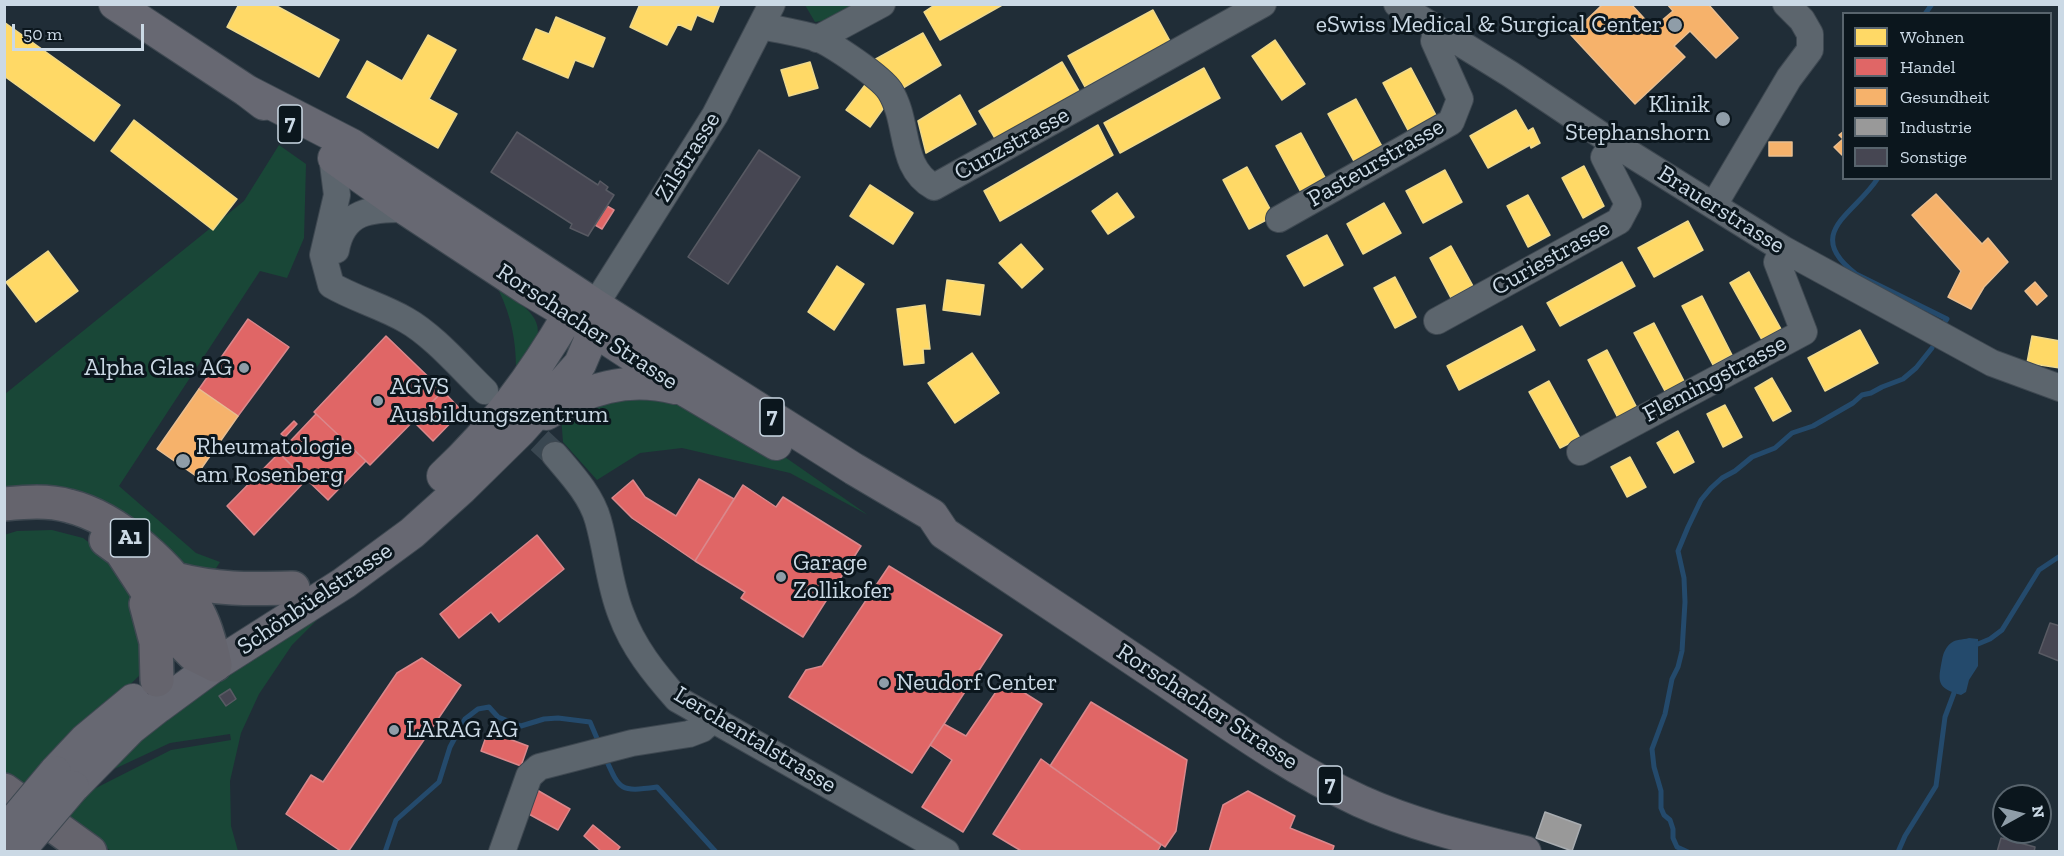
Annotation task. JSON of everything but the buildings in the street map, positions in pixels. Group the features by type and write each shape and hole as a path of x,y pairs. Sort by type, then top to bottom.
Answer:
{"highway":[{"name":"A1","path":"4,504 45,502 68,505 90,513 132,539 175,579 198,612 206,654"},
{"name":"A1","path":"4,520 34,517 79,524 103,537 121,551 179,640 206,654"},
{"name":"A1","path":"121,551 148,609 156,642 157,680"},
{"name":"A1","path":"175,579 207,587 236,590 293,588"},
{"path":"4,790 90,852"},
{"path":"4,820 45,852"}],"main road":[{"name":"Rorschacher Strasse","path":"115,4 247,91 405,209 527,289 586,317 932,515 944,533 1223,719 1310,774 1358,800 1398,817 1524,852"},
{"name":"Rorschacher Strasse","path":"247,91 352,145 544,270 586,317 688,392 925,533 944,533"},
{"name":"Schönbüelstrasse","path":"18,852 64,780 86,740 157,680 344,583 412,533 462,488 520,430 580,364 586,317"},
{"name":"Schönbüelstrasse","path":"4,832 64,780 130,729 206,654 293,588 333,564 415,503 501,416 532,373 586,317"},
{"path":"520,430 565,402 594,389 622,384 659,384 688,392"}],"street":[{"path":"767,15 818,39 882,4"},
{"name":"Cunzstrasse","path":"818,39 877,76 890,91 900,113 909,156 915,172 934,187 1263,4"},
{"name":"Brauerstrasse","path":"1397,4 1783,249 1992,363 2060,388"},
{"path":"1714,205 1789,78 1810,50 1810,34 1802,20 1786,4"},
{"name":"Zilstrasse","path":"586,317 715,115 767,15"},
{"name":"Pasteurstrasse","path":"1279,219 1451,122 1460,99 1434,41 1437,30"},
{"name":"Curiestrasse","path":"1437,321 1619,221 1628,204 1604,157 1613,143"},
{"path":"332,156 337,195 323,255 331,285 350,296 405,319 418,328 485,391"},
{"path":"350,296 338,268 335,254 338,238 355,216 368,211 405,209"},
{"name":"Flemingstrasse","path":"1580,452 1804,332 1777,262 1783,249"},
{"name":"Lerchentalstrasse","path":"555,455 581,487 597,518 610,582 631,638 649,666 677,699 946,852"},
{"path":"502,852 529,776 539,768 632,743 689,734 702,729 712,720"}],"green space":[{"path":"805,5 852,5 845,17 815,22"},
{"path":"279,145 306,164 304,238 287,278 260,271 119,486 196,553 220,562 211,576 5,492 5,394 244,201"},
{"path":"500,289 523,305 535,319 538,327 534,345 516,368 512,328"},
{"path":"611,392 657,393 772,448 868,515 790,473 682,448 640,453 597,480 563,442 561,416"},
{"path":"52,530 83,538 107,556 145,619 142,673 22,789 5,772 4,535 17,531"},
{"path":"326,611 292,645 259,694 241,733 230,781 231,826 238,851 111,851 65,818 92,790 171,750 231,740 230,734 170,743 95,778 210,682"}],"water":[{"path":"1978,639 1978,666 1969,680 1966,692 1961,695 1943,686 1940,673 1943,655 1948,646 1955,641"}],"waterway":[{"path":"1926,12 1932,4"},
{"path":"1876,180 1838,224 1833,235 1833,247 1840,260 1856,274 1947,319 1944,323"},
{"path":"1688,852 1677,847 1670,820 1661,808 1661,791 1654,767 1652,749 1665,714 1672,679 1682,651 1685,602 1684,578 1678,551 1701,500 1722,478 1752,457 1775,448 1792,433 1813,426 1853,403 1862,395 1903,379 1916,368 1932,348"},
{"path":"1978,644 2002,630 2039,570 2060,556"},
{"path":"1898,852 1905,836 1936,786 1945,717 1954,693"},
{"path":"385,852 396,820 439,782 450,747 465,719 478,709 489,707 498,717 521,726 544,719 558,718 590,722 599,743"},
{"path":"605,757 618,783 628,789 657,787 716,852"}],"tunnel":[{"path":"511,414 555,455"}],"place":[{"name":"eSwiss Medical & Surgical Center","path":"1675,25"},
{"name":"Klinik Stephanshorn","path":"1723,119"},
{"name":"Alpha Glas AG","path":"244,368"},
{"name":"AGVS Ausbildungszentrum","path":"378,401"},
{"name":"Rheumatologie am Rosenberg","path":"183,461"},
{"name":"Garage Zollikofer","path":"781,577"},
{"name":"Neudorf Center","path":"884,683"},
{"name":"LARAG AG","path":"394,730"}]}
